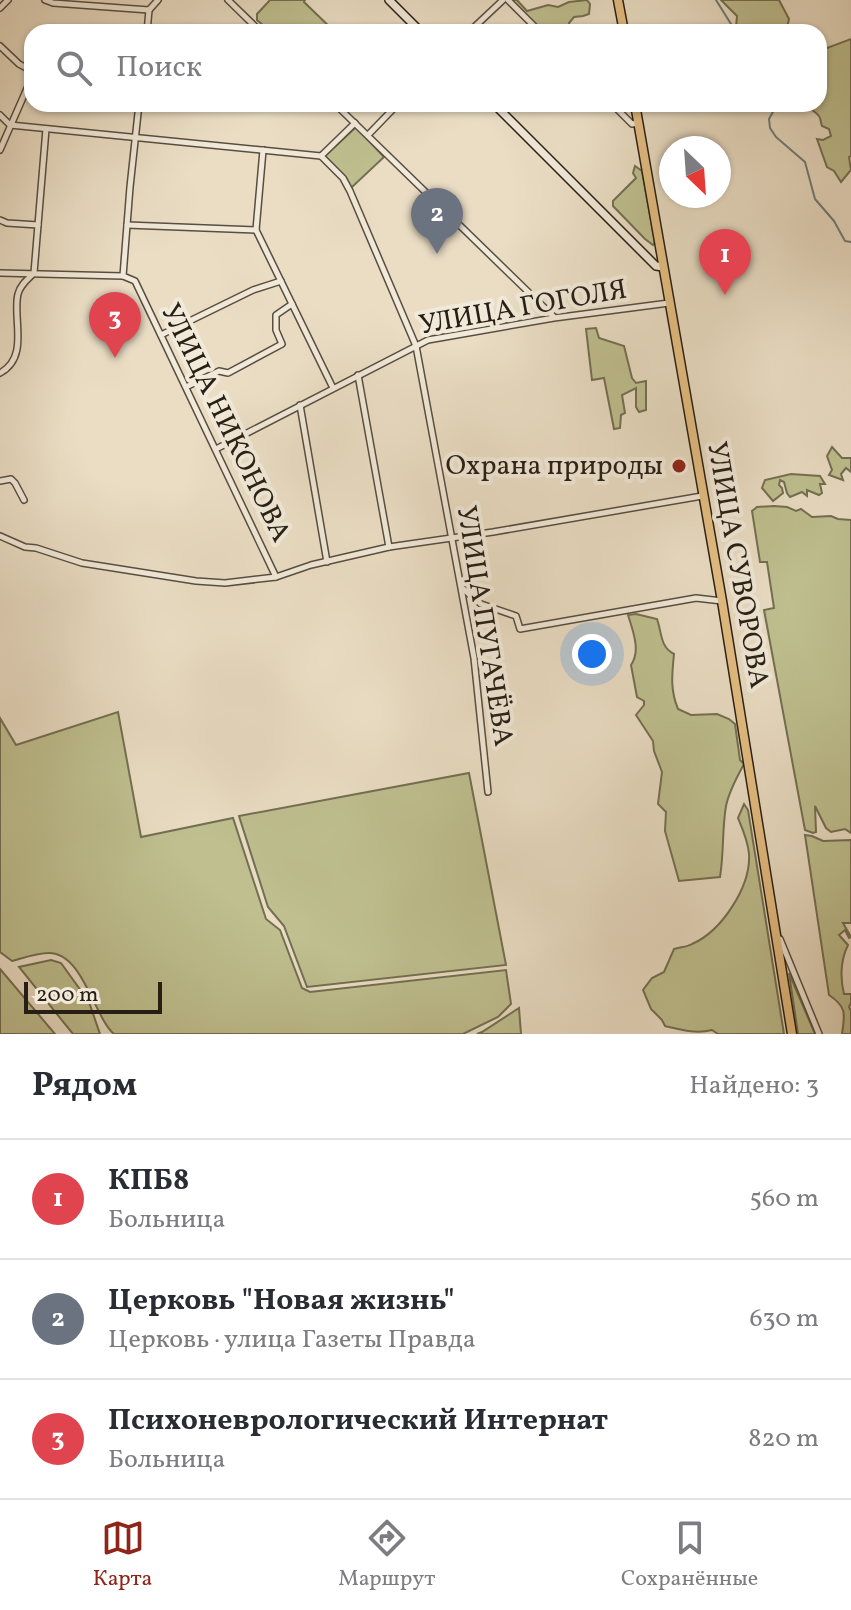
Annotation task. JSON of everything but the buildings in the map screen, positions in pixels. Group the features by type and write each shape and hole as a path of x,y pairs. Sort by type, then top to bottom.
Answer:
{"main road":[{"path":"389,0 413,24"},
{"path":"618,0 622,24"},
{"path":"502,112 656,266 663,267"},
{"name":"УЛИЦА СУВОРОВА","path":"637,112 722,601 792,1034"}],"street":[{"path":"0,8 8,0"},
{"path":"45,0 149,10"},
{"path":"148,24 149,10 158,0"},
{"path":"228,0 253,24"},
{"path":"478,24 506,0 532,24"},
{"path":"0,46 24,67"},
{"path":"0,150 24,94"},
{"path":"0,273 123,276 138,112"},
{"path":"343,112 554,318"},
{"path":"367,135 390,112"},
{"path":"620,112 632,124 639,123"},
{"path":"0,115 10,125 321,156 355,123"},
{"path":"0,373 8,369 16,354 19,327 17,295 34,273 46,129"},
{"path":"263,150 256,230 333,388"},
{"name":"УЛИЦА ПУГАЧЁВА","path":"321,156 343,178 350,191 416,346 474,658 488,792"},
{"path":"0,220 38,225"},
{"path":"127,225 256,230"},
{"name":"УЛИЦА НИКОНОВА","path":"123,276 135,281 276,577"},
{"path":"161,335 253,290 281,281"},
{"name":"УЛИЦА ГОГОЛЯ","path":"216,449 428,340 554,318 669,303"},
{"path":"186,387 219,371 228,373 282,344 276,330 276,315 292,304"},
{"path":"358,375 389,547"},
{"path":"300,405 327,562"},
{"path":"0,481 11,479 24,500"},
{"path":"0,536 25,547 82,563 225,583 276,577 311,565 389,547 702,496"},
{"path":"461,588 481,604 516,616 520,629 696,598 722,601"},
{"path":"775,927 819,1034"}],"green space":[{"path":"270,0 305,0 327,24 262,24 257,20 257,14"},
{"path":"511,0 517,0 527,11 587,0 590,4 589,14 574,17 569,24 534,24"},
{"path":"721,0 779,0 789,19 788,24 736,24 737,16"},
{"path":"851,39 851,170 841,182 827,167 817,139 831,136 829,129 822,126 814,112 827,112 827,48"},
{"path":"356,127 384,157 351,188 325,156"},
{"path":"635,166 642,171 655,242 653,245 613,206 613,201 636,178 633,173"},
{"path":"596,328 599,338 624,346 636,383 646,381 646,410 639,412 636,407 636,388 622,395 625,413 621,415 620,428 614,429 604,378 592,380 586,329"},
{"path":"832,447 842,458 851,458 851,472 846,468 841,474 843,480 829,475 832,470 827,456"},
{"path":"791,474 820,476 825,484 820,484 822,493 819,495 807,490 807,496 802,492 790,497 784,482 780,480 783,493 773,501 762,488 765,480"},
{"path":"774,506 796,511 801,509 812,517 831,516 851,520 851,833 845,829 831,832 815,806 816,832 805,830 764,610 774,608 767,562 760,562 752,511 757,507"},
{"path":"628,615 657,619 664,644 674,654 673,689 678,709 691,715 717,714 735,724 740,760 744,764 726,806 720,877 679,881 665,831 666,812 658,804 662,772 653,741 636,715 644,701 637,697 631,665 636,647"},
{"path":"118,712 141,837 233,818 266,919 280,930 302,988 310,992 506,970 511,1004 498,1017 463,1034 114,1034 71,963 49,953 12,961 0,952 0,718 16,745"},
{"path":"469,773 506,965 307,987 284,926 268,907 239,816"},
{"path":"744,804 748,810 784,1034 718,1034 712,1030 695,1032 665,1026 651,1009 643,990 652,978 664,972 674,949 690,945 714,929 740,893 749,854 738,818"},
{"path":"805,835 823,841 851,840 851,923 843,923 851,937 845,930 839,935 848,945 841,975 844,994 851,994 851,1034 842,1034 843,1012 839,1003 829,995"},
{"path":"51,960 61,963 89,1002 100,1034 73,1034 19,967"},
{"path":"0,969 55,1034 0,1034"},
{"path":"789,973 815,1034 798,1034"},
{"path":"519,1008 521,1034 477,1034 482,1032"}],"waterway":[{"path":"716,0 731,24"},
{"path":"773,112 769,119 770,128 805,162 815,199 834,221 845,241 851,242"}],"place":[{"name":"Церковь \"Новая жизнь\"","path":"437,254"},
{"name":"КПБ8","path":"725,295"},
{"name":"Психоневрологический Интернат","path":"115,358"},
{"name":"Охрана природы","path":"679,466"}]}
